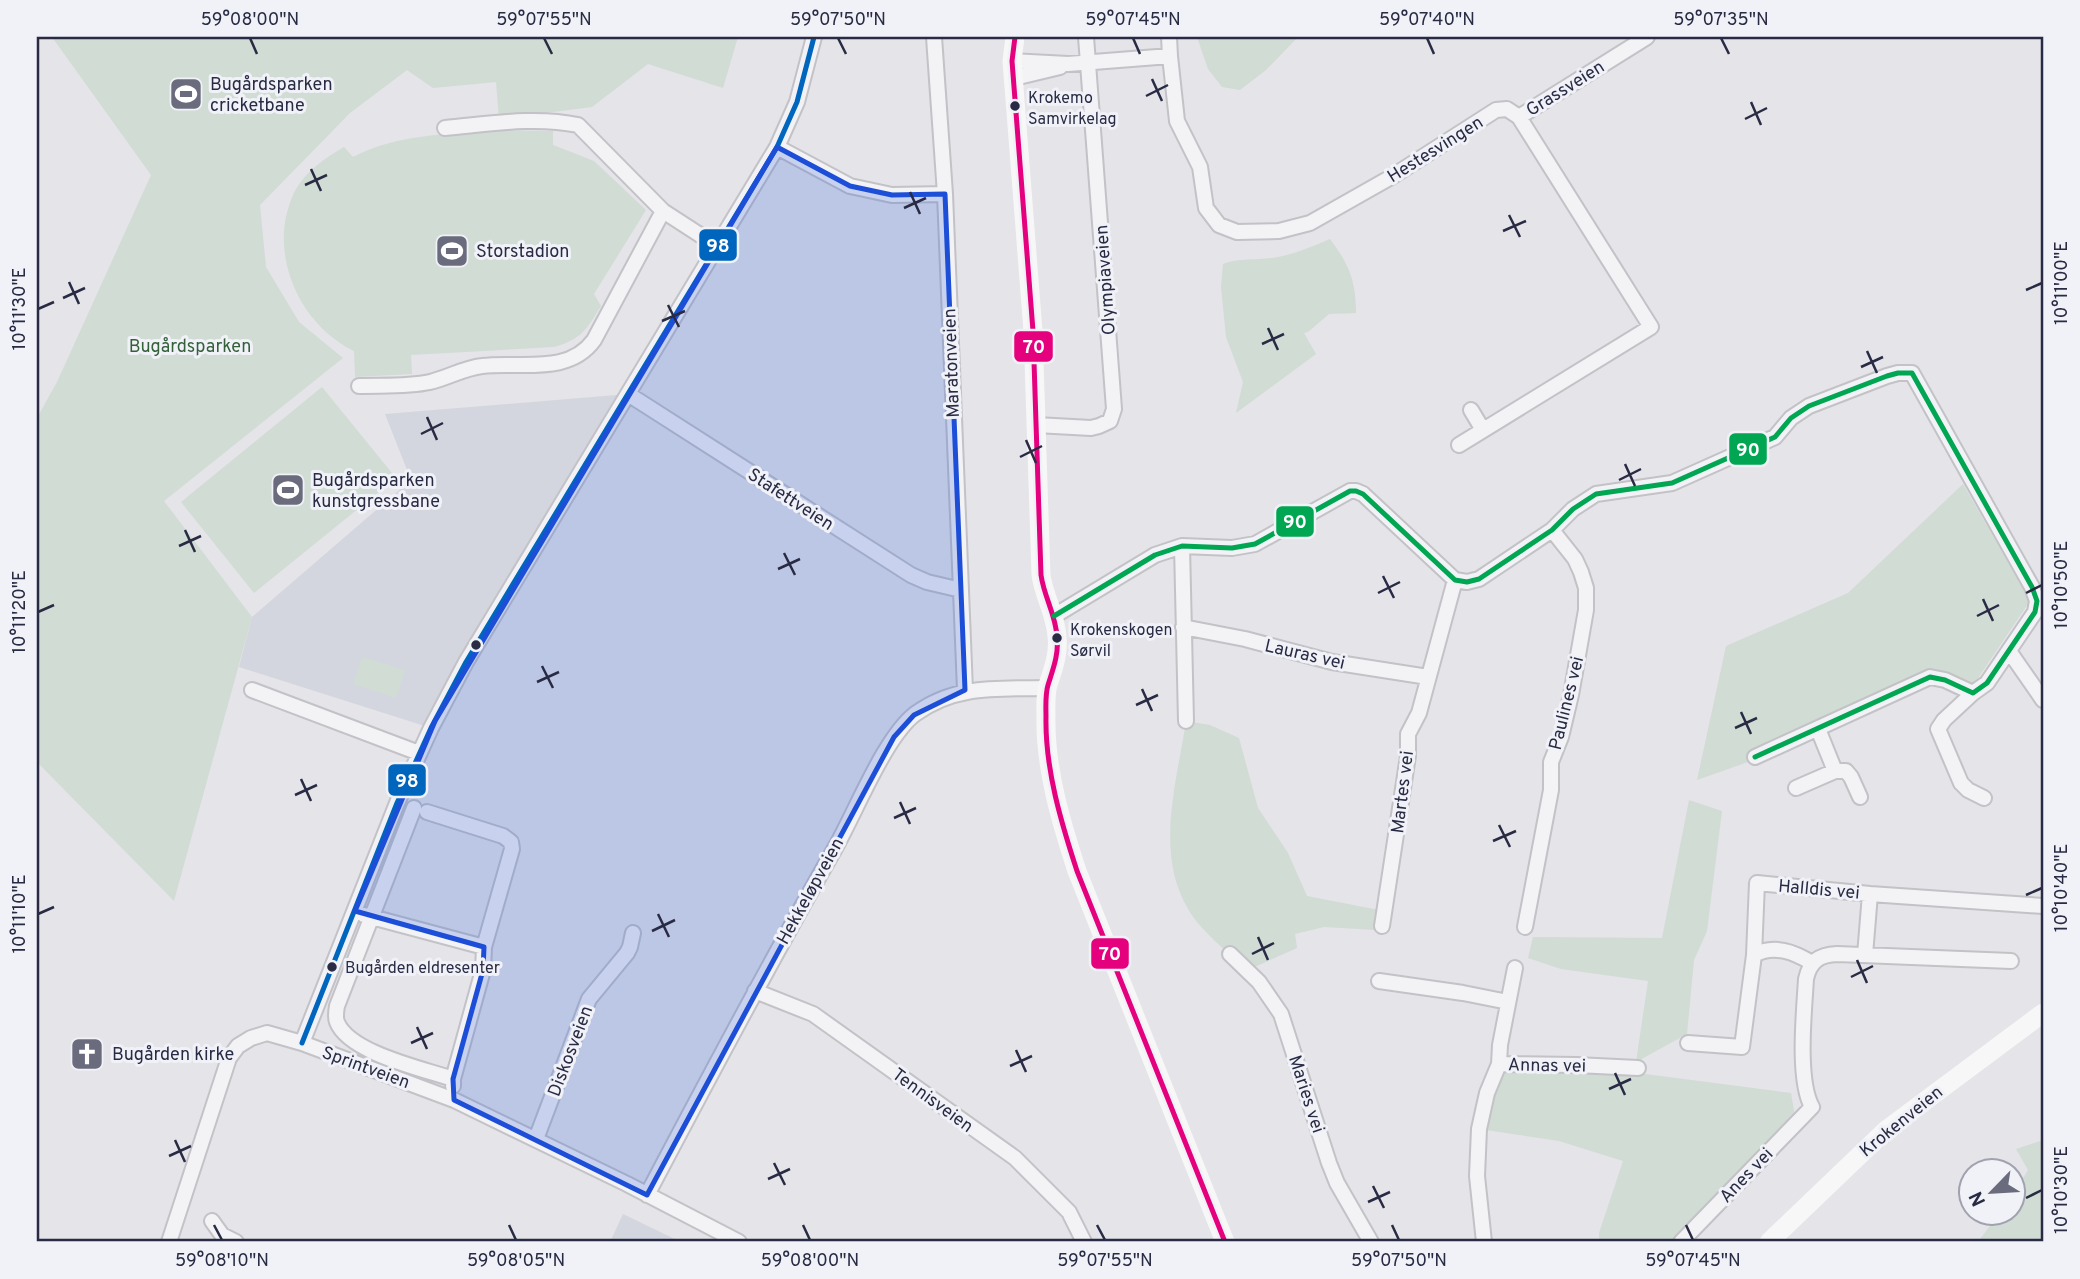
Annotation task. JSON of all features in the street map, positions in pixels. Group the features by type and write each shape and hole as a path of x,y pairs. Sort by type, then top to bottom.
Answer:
{"main road":[{"path":"1005,37 1013,70"},
{"path":"1015,37 1013,70 1028,254 1041,575 1058,639 1057,657 1047,688 1045,719 1049,756 1068,843 1225,1242"},
{"name":"Krokenveien","path":"1769,1242 1886,1130 2043,1013"}],"street":[{"path":"302,1043 419,753 466,662 777,147 797,102 814,37"},
{"name":"Maratonveien","path":"934,37 945,194 965,690"},
{"name":"Olympiaveien","path":"1037,425 1099,426 1110,421 1114,409 1086,37"},
{"name":"Hestesvingen","path":"1169,37 1177,121 1200,167 1206,208 1219,225 1237,233 1279,231 1310,223 1393,176 1496,110 1507,109 1519,117"},
{"name":"Grassveien","path":"1519,117 1647,37"},
{"path":"1013,70 1170,56"},
{"path":"1459,445 1651,327 1519,117"},
{"path":"445,128 535,121 561,121 578,125 663,211 717,246"},
{"path":"777,147 850,186 892,195 945,194"},
{"path":"359,386 429,382 480,366 555,363 579,355 594,340 663,211"},
{"path":"1054,616 1155,555 1182,546 1232,548 1255,544 1343,493 1356,491 1455,580 1467,582 1488,575 1552,530 1573,509 1596,494 1672,483 1775,437 1791,418 1809,406 1888,376 1912,373 2032,587 2037,601 2035,612 1987,683 1944,720 1938,729 1961,783 1984,798"},
{"name":"Stafettveien","path":"628,394 911,575 927,582 961,590"},
{"path":"1471,410 1483,430"},
{"name":"Paulines vei","path":"1525,927 1551,790 1551,762 1562,737 1586,610 1586,588 1581,572 1571,553 1552,530"},
{"path":"1182,546 1186,721"},
{"name":"Martes vei","path":"1382,926 1408,756 1408,734 1419,713 1455,580"},
{"name":"Lauras vei","path":"1183,627 1245,639 1332,662 1428,677"},
{"path":"2009,651 2043,700"},
{"path":"1755,757 1930,677 1945,680 1973,693"},
{"name":"Hekkeløpveien","path":"647,1195 894,737 914,715 941,698 965,690 1047,688"},
{"path":"252,690 419,753"},
{"path":"1818,729 1835,771"},
{"path":"1796,788 1835,771 1846,771 1860,797"},
{"name":"Sprintveien","path":"453,1079 370,1050 345,1033 337,1023 337,1006 370,917 420,810 503,836 511,842 512,849 484,947 483,970 453,1079 454,1100"},
{"name":"Halldis vei","path":"1688,1043 1742,1047 1754,956 1757,883 2043,906"},
{"name":"Halldis vei","path":"1865,955 1870,894"},
{"path":"355,911 484,947"},
{"name":"Diskosveien","path":"536,1139 589,999 626,953 633,933"},
{"path":"1754,956 1767,950 1780,950 1796,954 1812,964 1817,958 1829,954 2011,961"},
{"name":"Maries vei","path":"1230,954 1259,982 1281,1014 1329,1163 1337,1183 1371,1242"},
{"name":"Anes vei","path":"1681,1242 1812,1107 1802,1073 1806,979 1812,964"},
{"name":"Annas vei","path":"1484,1242 1478,1202 1476,1155 1484,1106 1499,1064 1515,968"},
{"path":"1380,981 1508,1002"},
{"name":"Tennisveien","path":"755,991 813,1014 1015,1158 1069,1212 1084,1242"},
{"name":"Sprintveien","path":"169,1242 229,1058 245,1042 267,1033 302,1043 454,1100 739,1242"},
{"name":"Annas vei","path":"1499,1064 1638,1068"},
{"path":"212,1221 222,1235 236,1242"}],"highlighted area":[{"path":"777,147 850,186 892,195 945,194 965,690 914,715 894,737 647,1195 454,1100 453,1079 483,970 484,947 355,911 435,721"}],"shaded area":[{"path":"628,394 431,728 239,667 252,617 411,480 385,414"},
{"path":"623,1214 681,1242 610,1242"}],"green space":[{"name":"Bugårdsparken","path":"52,37 738,37 723,88 648,64 592,107 499,119 496,82 433,88 407,70 350,113 260,205 266,267 299,322 343,358 164,501 252,617 174,901 37,762 37,418 57,382 151,175"},
{"path":"1197,37 1298,37 1266,70 1240,90 1222,87 1208,69"},
{"name":"Storstadion","path":"499,130 553,131 553,145 594,161 646,210 594,294 601,306 577,337 554,347 411,355 412,374 355,377 354,351 318,324 294,287 287,266 285,222 295,191 313,169 344,147 353,157 405,139"},
{"path":"1330,239 1350,273 1355,291 1356,313 1329,314 1304,333 1316,354 1236,413 1243,382 1226,337 1221,287 1223,264 1280,257"},
{"name":"Bugårdsparken kunstgressbane","path":"322,387 396,478 254,593 181,502"},
{"path":"1963,484 2030,601 1974,684 1931,671 1856,705 1748,762 1697,780 1726,646 1848,593"},
{"path":"362,657 405,670 396,698 353,684"},
{"path":"1186,721 1210,725 1239,738 1258,808 1288,853 1307,896 1379,910 1376,930 1324,927 1295,934 1297,948 1248,970 1203,929 1183,899 1174,875 1171,850 1173,798"},
{"path":"1689,800 1722,811 1707,931 1694,960 1687,1034 1636,1062 1648,981 1561,969 1528,958 1533,937 1662,938"},
{"path":"1499,1064 1576,1065 1791,1093 1796,1123 1681,1242 1599,1242 1599,1233 1623,1161 1559,1141 1479,1129"},
{"path":"2043,1140 2043,1242 1978,1242 1990,1226 2028,1226 2028,1156 2020,1156 2016,1149"}],"transit line":[{"name":"98","path":"302,1043 397,803 431,728 466,662 777,147 797,102 814,37"},
{"name":"70","path":"1015,37 1012,61 1033,331 1041,575 1056,629 1057,643 1046,697 1046,737 1051,776 1077,871 1225,1242"},
{"name":"90","path":"1054,616 1155,555 1182,546 1232,548 1255,544 1350,491 1363,494 1455,580 1467,582 1479,579 1552,530 1573,509 1596,494 1672,483 1775,437 1791,418 1809,406 1887,376 1912,373 2032,587 2037,601 2035,612 1987,683 1973,693 1945,680 1930,677 1755,757"}],"place":[{"name":"Bugårdsparken cricketbane","path":"186,94"},
{"name":"Krokemo Samvirkelag","path":"1015,106"},
{"name":"Storstadion","path":"452,251"},
{"name":"Bugårdsparken kunstgressbane","path":"288,490"},
{"name":"Krokenskogen Sørvil","path":"1057,638"},
{"name":"Bugården eldresenter","path":"332,967"},
{"name":"Bugården kirke","path":"87,1054"}]}
